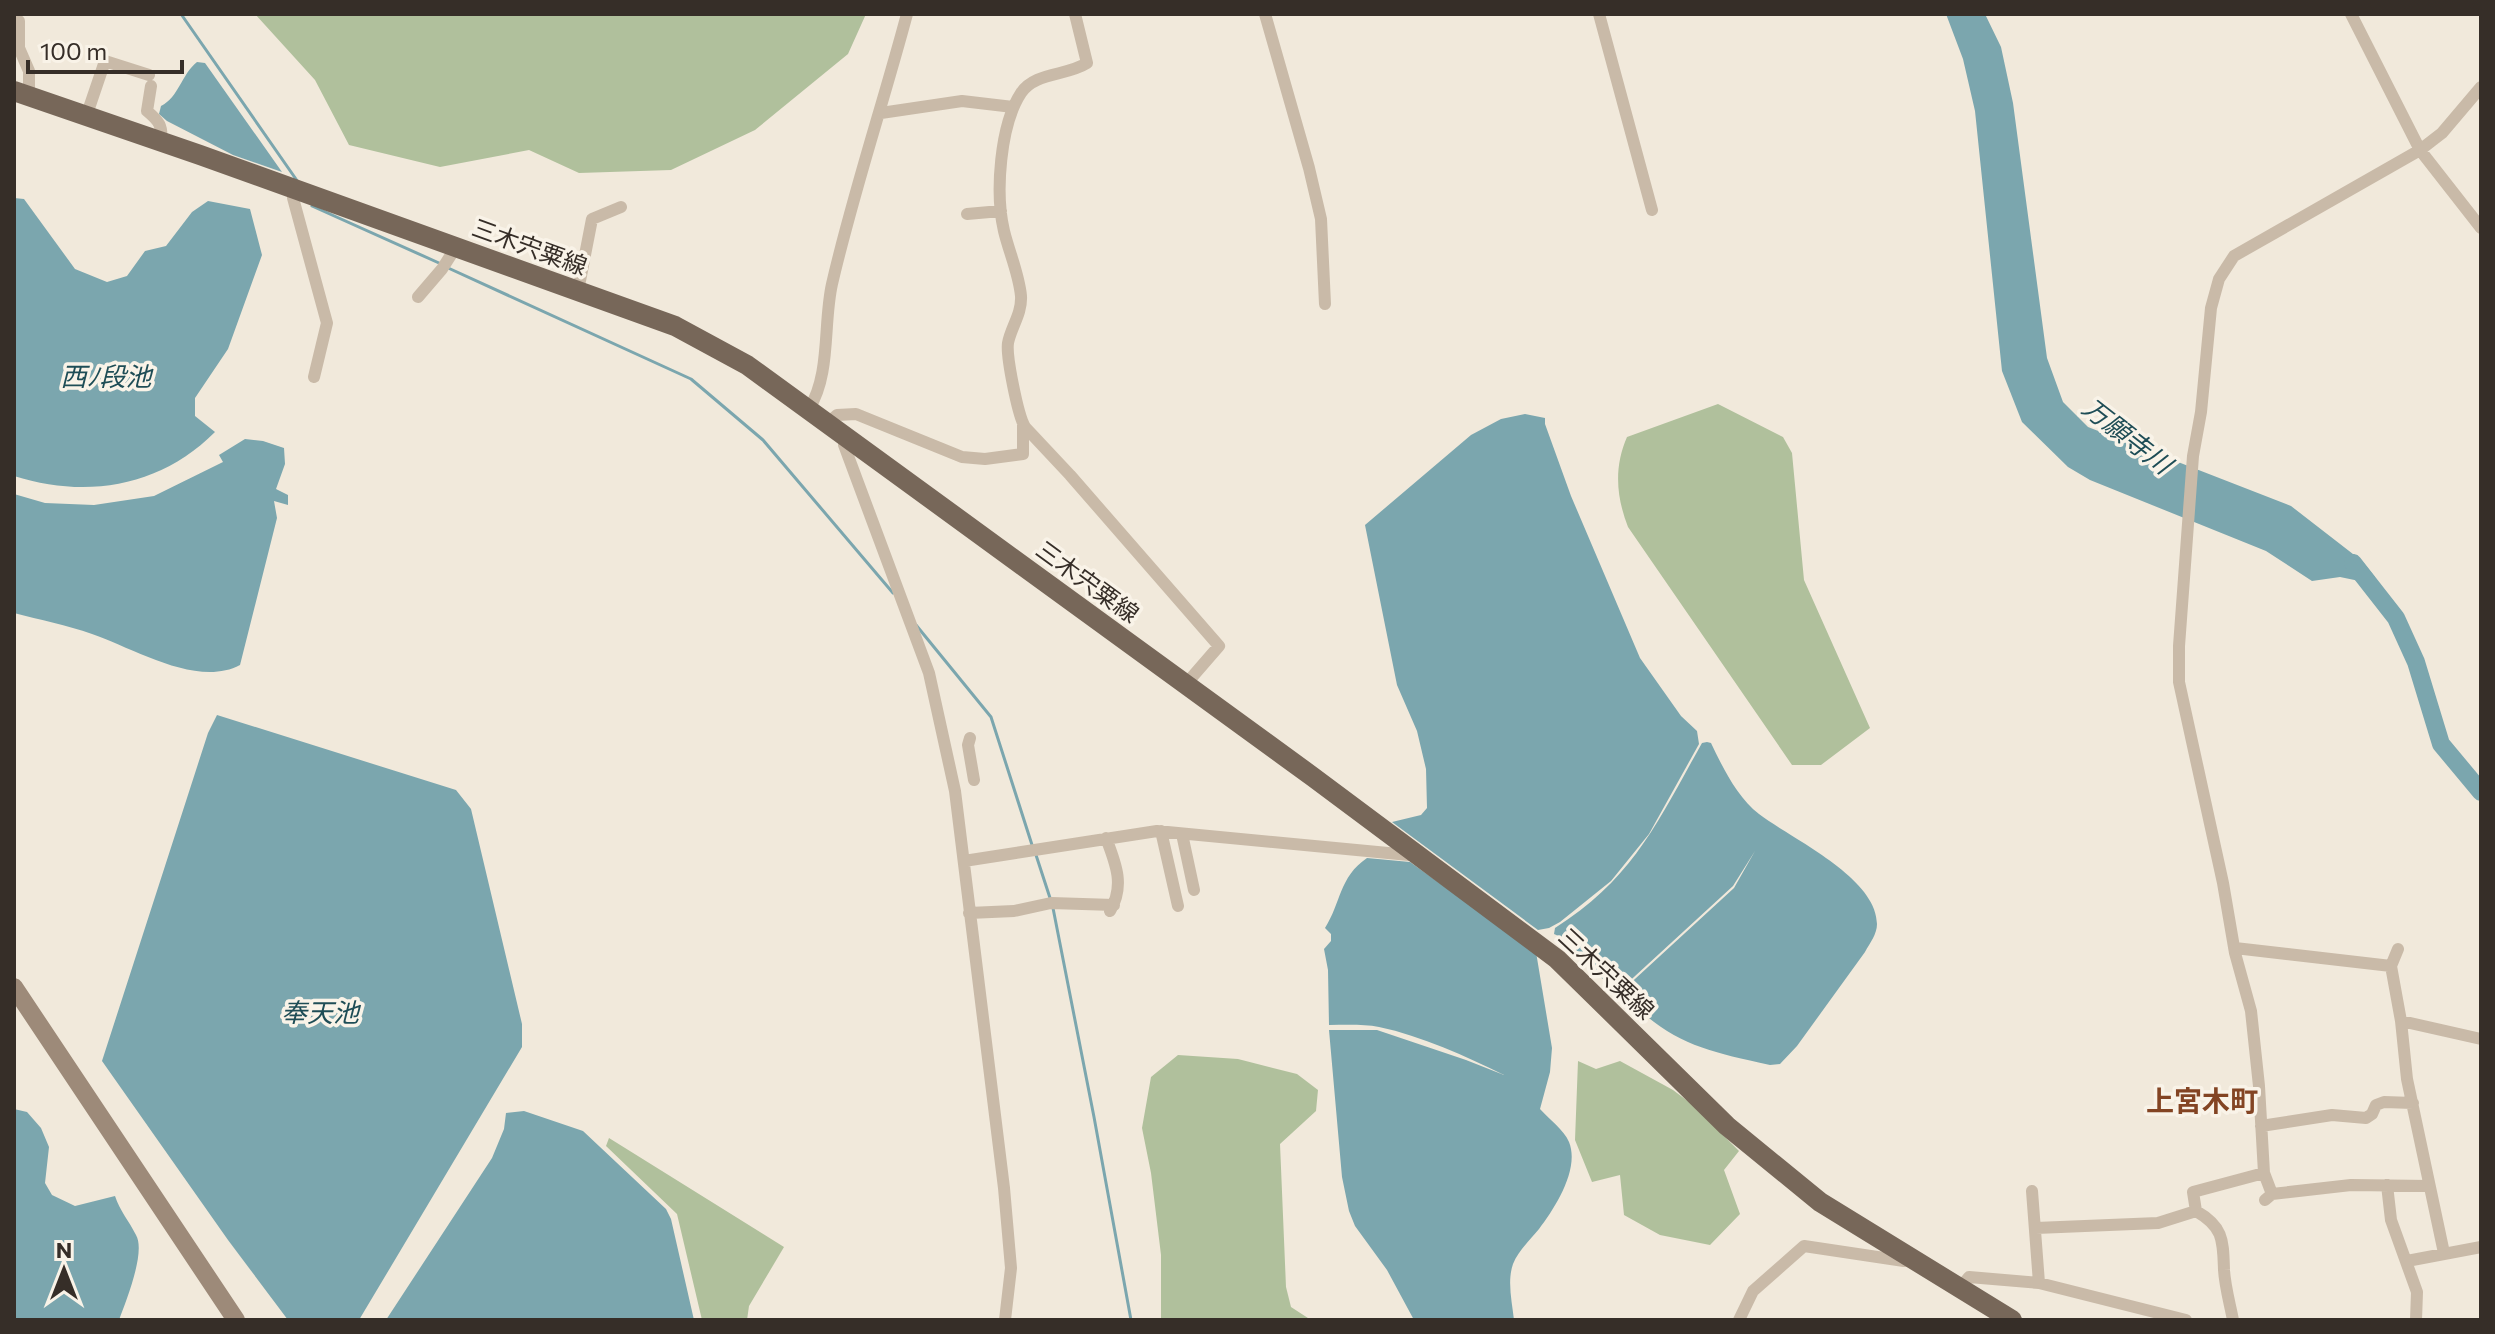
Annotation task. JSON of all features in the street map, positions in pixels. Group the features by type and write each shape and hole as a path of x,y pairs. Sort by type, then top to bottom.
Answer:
{"main road":[{"name":"三木宍粟線","path":"21,94 675,326 747,365 1417,853 1557,959 1727,1126 1774,1167 1858,1228 2012,1320"}],"street":[{"path":"809,409 819,394 831,291 845,227 881,113 907,14"},
{"path":"828,423 837,415 856,414 962,457 985,459 1023,454 1023,425 1008,345 1021,300 1001,211 1003,154 1013,107 1023,90 1032,82 1079,69 1087,63 1075,14"},
{"path":"1265,14 1321,219 1325,304"},
{"path":"1599,14 1652,210"},
{"path":"2351,14 2420,150 2481,228"},
{"path":"19,21 19,48 29,71 21,94"},
{"path":"86,117 105,61 150,80 147,111 159,121 161,142"},
{"path":"2429,1186 2351,1185 2269,1197 2264,1173 2251,1011 2179,682 2179,646 2193,465 2211,308 2219,279 2234,256 2420,150 2442,133 2481,87"},
{"path":"881,113 962,101 1013,107"},
{"path":"295,190 293,198 327,323 314,377"},
{"path":"578,291 592,219 621,207"},
{"path":"967,214 1001,211"},
{"path":"418,297 456,247"},
{"path":"1023,425 1219,646 1186,684"},
{"path":"848,438 844,445 929,673 953,780 1010,1252 1005,1320"},
{"path":"945,747 969,741 978,780 953,780"},
{"path":"964,861 1161,831 1394,854 1417,853"},
{"path":"1161,831 1178,906"},
{"path":"1182,834 1194,890"},
{"path":"969,913 1014,911 1051,903 1112,908 1120,895 1106,838"},
{"path":"2235,948 2391,966"},
{"path":"2398,949 2391,966 2407,1079 2444,1253"},
{"path":"14,987 236,1320"},
{"path":"2401,1021 2481,1039"},
{"path":"2261,1126 2332,1115 2366,1118 2376,1105 2384,1102 2413,1103"},
{"path":"2233,1320 2223,1242 2217,1228 2196,1211 2193,1192 2264,1173"},
{"path":"2387,1185 2391,1220 2417,1292 2416,1320"},
{"path":"2032,1191 2039,1283"},
{"path":"2036,1228 2158,1223 2196,1211"},
{"path":"1739,1320 1753,1291 1804,1246 1904,1261 1910,1259"},
{"path":"2407,1261 2481,1247"},
{"path":"1960,1288 1969,1277 2039,1283 2186,1320"}],"green space":[{"path":"255,14 866,14 848,54 755,130 671,170 579,173 529,150 440,167 349,145 315,80"},
{"path":"1718,404 1783,437 1792,453 1804,580 1870,728 1821,765 1792,765 1628,527 1624,515 1618,470 1627,437"},
{"path":"1178,1055 1238,1059 1297,1074 1318,1090 1316,1111 1280,1144 1286,1287 1291,1307 1311,1320 1161,1320 1161,1255 1142,1128 1151,1077"},
{"path":"1578,1061 1596,1069 1620,1061 1673,1090 1693,1105 1739,1151 1724,1170 1740,1214 1710,1245 1660,1235 1624,1215 1620,1175 1592,1182 1575,1140"},
{"path":"609,1138 784,1247 749,1306 747,1320 702,1320 677,1214 606,1146"}],"water":[{"path":"1946,14 1985,14 2001,47 2013,103 2047,358 2063,402 2088,427 2291,506 2362,561 2375,577 2369,583 2340,577 2312,581 2266,551 2090,480 2068,467 2022,422 2002,371 1975,111 1963,59"},
{"path":"197,62 205,63 282,172 233,155 159,114 161,106 172,97"},
{"name":"西ﾉ段池","path":"14,198 24,199 75,269 107,282 127,276 145,251 166,246 192,212 208,201 250,209 262,255 228,349 195,398 195,416 215,432 194,451 146,476 95,487 68,487 14,476"},
{"path":"1525,414 1545,418 1571,496 1640,658 1681,716 1697,731 1699,744 1649,834 1611,881 1560,922 1538,930 1392,822 1421,815 1427,808 1426,769 1417,731 1397,685 1365,525 1471,435 1501,419"},
{"path":"245,439 284,448 285,464 276,489 288,495 288,505 274,501 277,518 240,665 223,671 185,669 83,631 14,613 14,494 45,503 94,505 154,496 223,462 219,455"},
{"name":"奉天池","path":"217,715 456,790 471,809 522,1024 522,1047 359,1320 288,1320 102,1061 208,733"},
{"path":"1702,743 1711,743 1731,782 1751,807 1830,860 1863,890 1873,907 1877,924 1865,952 1797,1046 1780,1064 1747,1060 1690,1043 1658,1025 1623,995 1623,990 1734,888 1755,851 1733,886 1622,988 1612,987 1566,947 1563,938 1554,934 1555,928 1582,909 1625,868 1657,823"},
{"path":"1367,858 1410,862 1536,952 1552,1048 1550,1072 1540,1109 1567,1138 1572,1153 1564,1188 1513,1264 1510,1284 1514,1320 1414,1320 1387,1270 1355,1226 1349,1211 1342,1177 1329,1030 1377,1030 1504,1075 1443,1047 1395,1031 1367,1025 1329,1025 1328,970 1324,949 1331,941 1331,934 1325,928 1351,873"},
{"path":"14,1109 27,1112 41,1128 49,1147 45,1183 52,1195 75,1206 115,1196 136,1235 137,1264 119,1320 14,1320"},
{"path":"524,1111 583,1131 666,1209 671,1219 694,1320 386,1320 492,1158 504,1129 506,1113"}],"waterway":[{"path":"181,14 298,182"},
{"path":"312,206 439,263"},
{"path":"446,267 691,379 763,440 893,593"},
{"name":"万願寺川","path":"2353,563 2396,618 2416,662 2441,744 2481,792"},
{"path":"916,625 991,717 1033,848"},
{"path":"1036,855 1051,901"},
{"path":"1053,908 1131,1320"}],"district":[{"name":"上宮木町","path":"2202,1100"}]}
